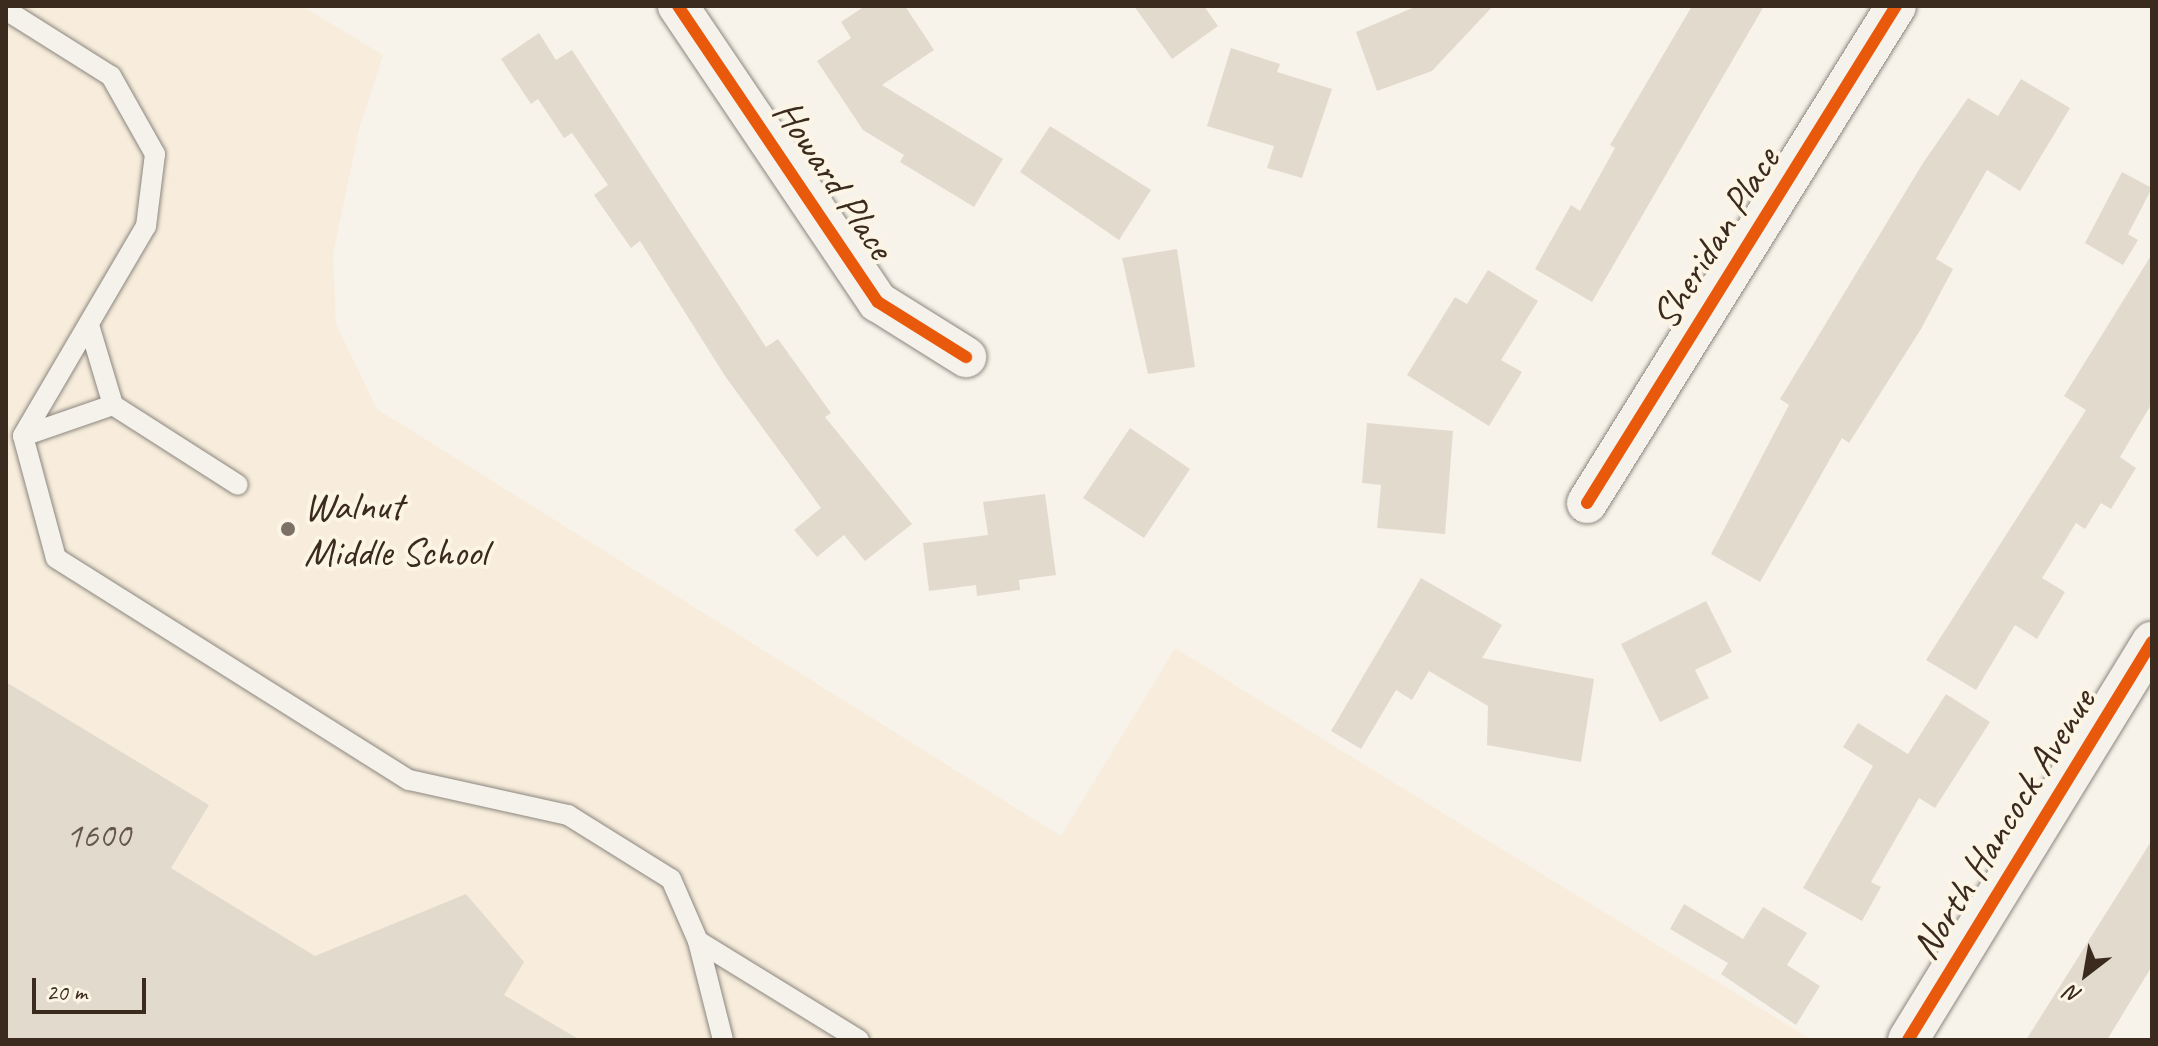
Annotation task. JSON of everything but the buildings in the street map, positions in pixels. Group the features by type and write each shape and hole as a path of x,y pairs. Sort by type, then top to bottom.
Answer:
{"street":[{"name":"Howard Place","path":"678,6 878,302 966,357"},
{"name":"Sheridan Place","path":"1587,503 1896,6"},
{"name":"North Hancock Avenue","path":"1908,1040 2152,642"}],"lane":[{"path":"6,10 111,76 155,154 146,226 23,436 56,558 409,780 568,815 671,879 698,941 723,1040"},
{"path":"89,325 113,405 238,485"},
{"path":"23,436 113,405"},
{"path":"698,941 827,1017 859,1040"}],"shaded area":[{"name":"Walnut Middle School","path":"6,6 302,6 383,55 359,130 333,255 336,324 377,409 1061,836 1175,648 1812,1040 6,1040"}],"cycle path":[{"path":"678,6 878,302 966,357"},
{"path":"1587,503 1896,6"},
{"path":"1908,1040 2152,642"}],"place":[{"name":"Walnut Middle School","path":"288,529"}]}
